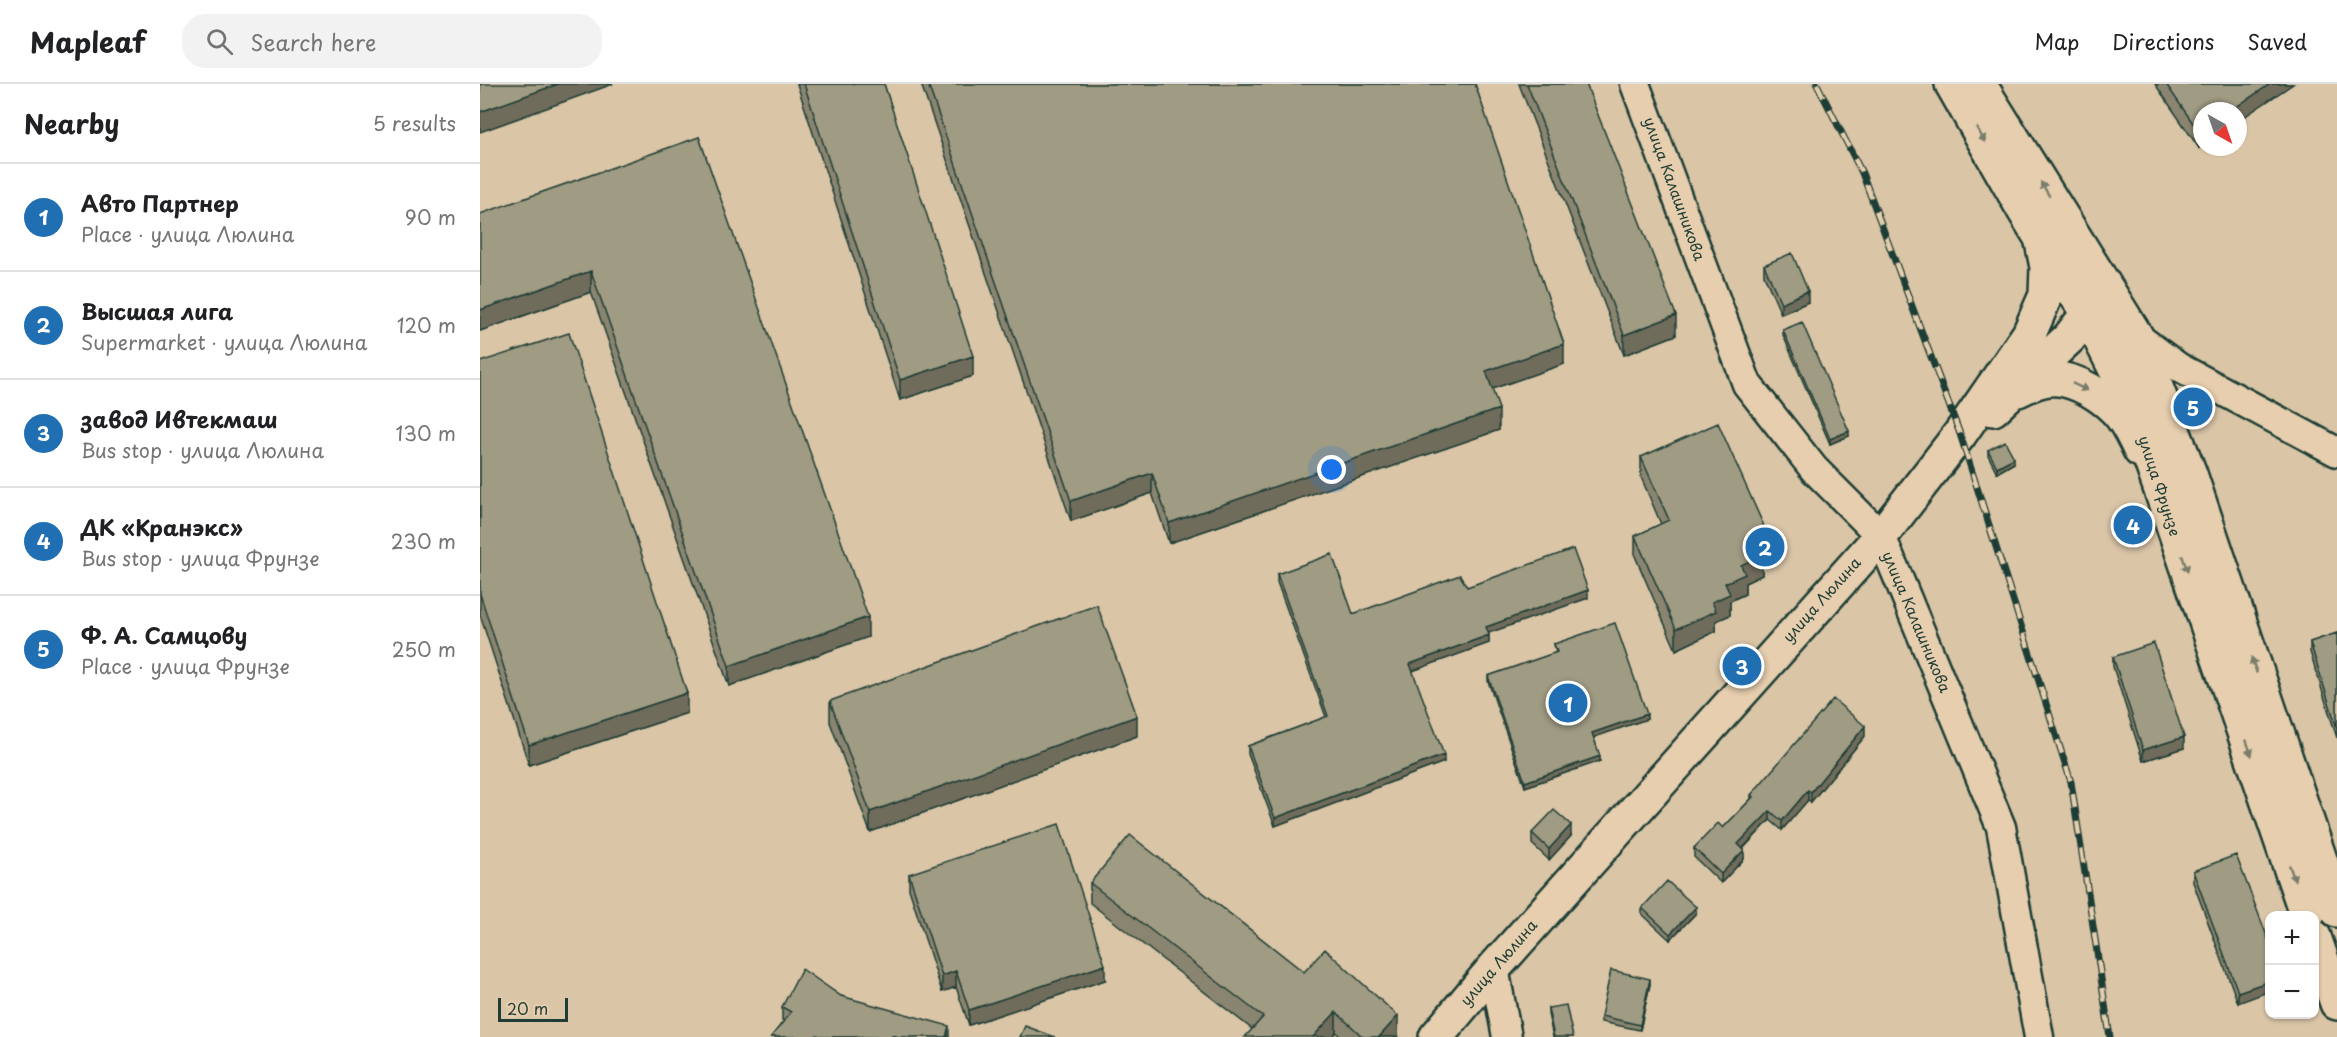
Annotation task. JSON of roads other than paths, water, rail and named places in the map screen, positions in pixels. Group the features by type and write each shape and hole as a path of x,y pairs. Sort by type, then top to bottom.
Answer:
{"main road":[{"name":"улица Фрунзе","path":"1952,84 2088,314 2128,394 2306,911"},
{"name":"улица Фрунзе","path":"1979,84 2136,336 2190,474 2337,910"},
{"name":"улица Люлина","path":"1436,1037 1494,968 1881,536 1960,434 2036,321 2046,295 2048,282 2041,237"},
{"path":"2007,398 2069,338 2088,314 2088,290 2075,239"},
{"path":"2036,321 2062,310 2088,314 2108,325 2141,366 2190,474"},
{"path":"1960,434 2032,382 2051,378 2073,382 2099,396 2121,416 2159,488"},
{"path":"2319,951 2337,1003"}],"street":[{"name":"улица Калашникова","path":"1635,84 1747,384 1814,469 1881,536 2001,827 2039,1037"},
{"path":"2136,336 2178,367 2337,452"},
{"path":"1494,968 1507,1037"}],"railway":[{"path":"1817,84 1862,173 1960,434 2071,782 2110,1037"}],"place":[{"name":"Ф. А. Самцову","path":"2193,407"},
{"name":"ДК «Кранэкс»","path":"2133,525"},
{"name":"Высшая лига","path":"1765,547"},
{"name":"завод Ивтекмаш","path":"1742,666"},
{"name":"Авто Партнер","path":"1568,703"}]}
